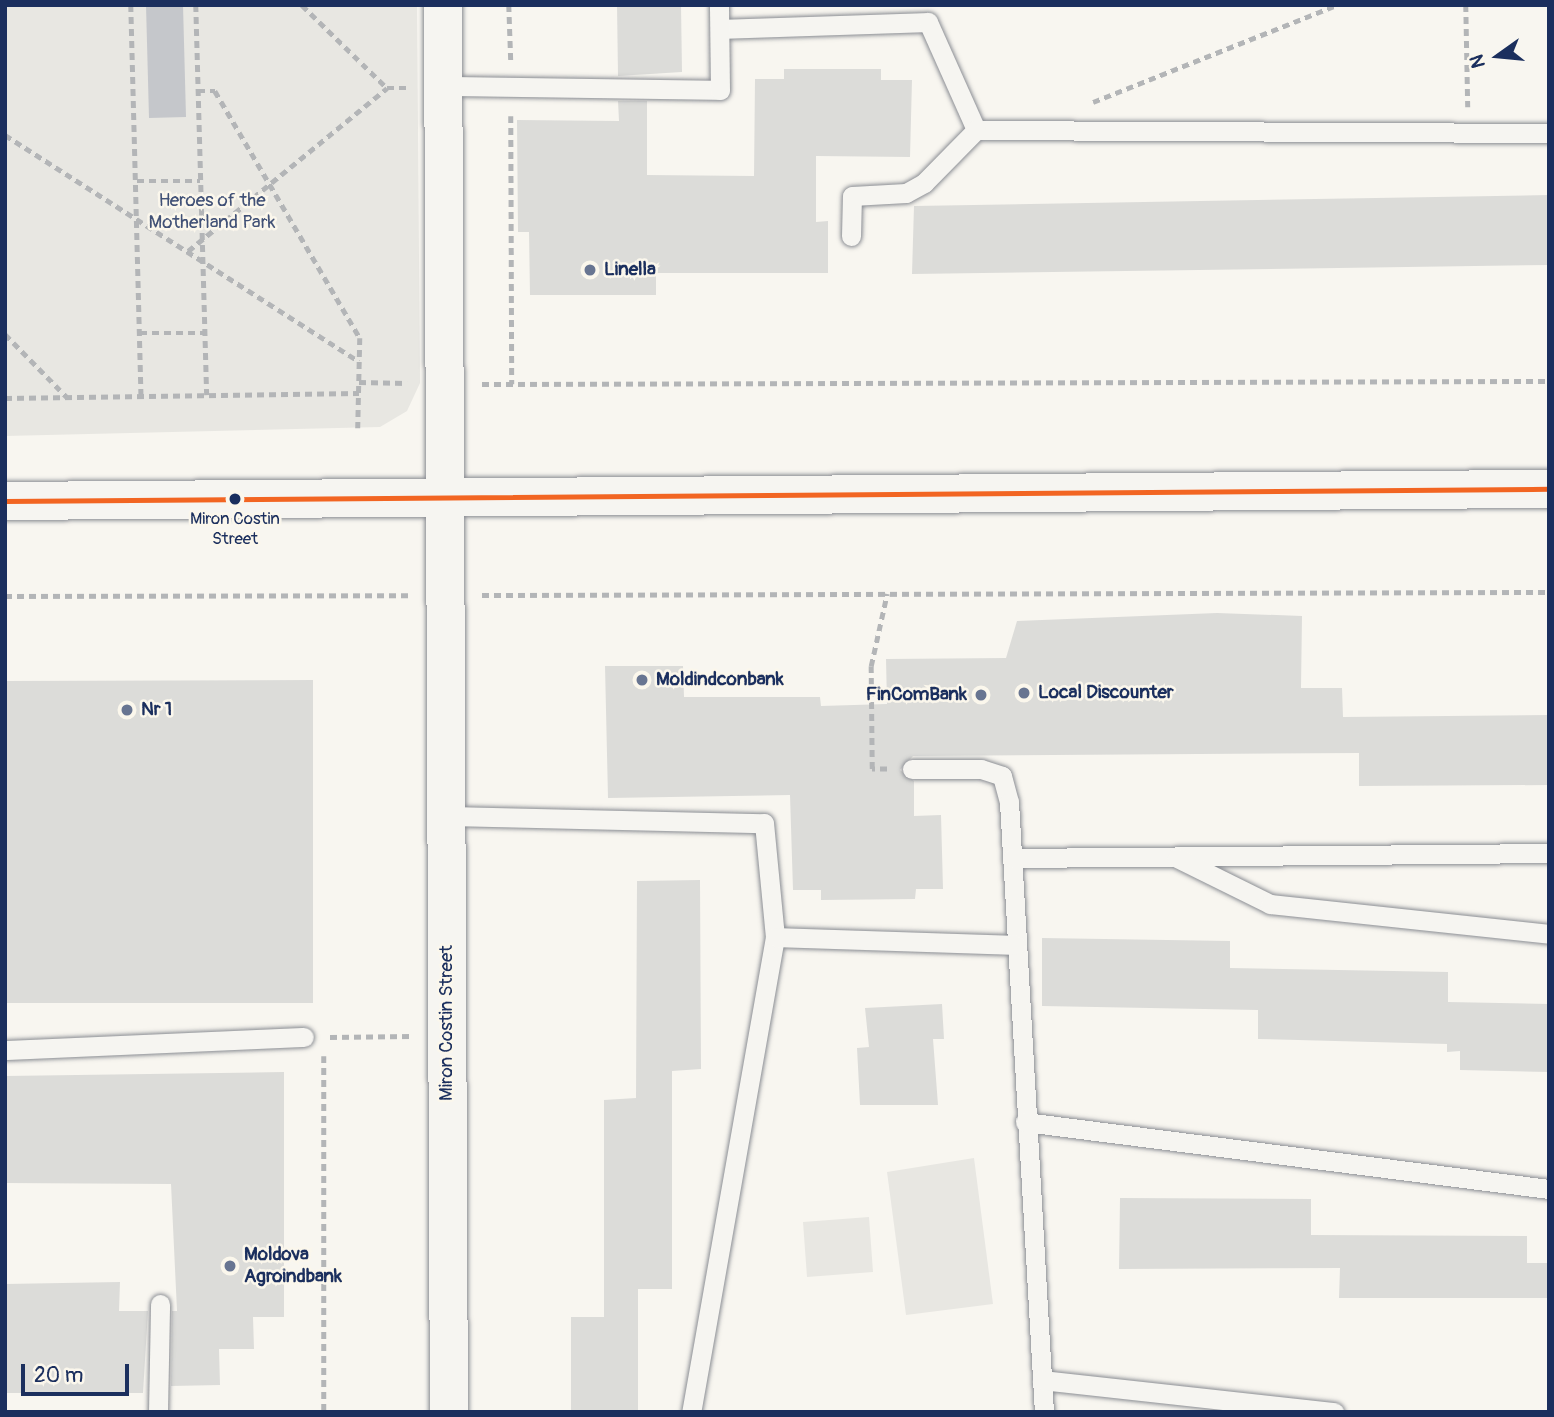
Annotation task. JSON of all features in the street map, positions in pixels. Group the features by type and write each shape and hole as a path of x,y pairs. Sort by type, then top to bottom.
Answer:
{"main road":[{"name":"Miron Costin Street","path":"443,5 428,87 445,498 449,816 449,1412"},
{"path":"5,501 1549,489"}],"lane":[{"path":"428,87 720,90 719,5"},
{"path":"720,29 928,22 976,131"},
{"path":"850,236 852,196 906,193 924,183 976,131 1549,133"},
{"path":"912,769 981,769 1002,776 1013,858 1025,1122 1044,1412"},
{"path":"449,816 764,823 775,937 691,1412"},
{"path":"1013,858 1549,853"},
{"path":"1173,856 1270,904 1549,934"},
{"path":"775,937 1016,945"},
{"path":"5,1050 304,1037"},
{"path":"1025,1122 1549,1189"},
{"path":"158,1412 160,1304"},
{"path":"1042,1380 1334,1412"}],"path":[{"path":"131,5 139,219 141,396"},
{"path":"196,5 207,395"},
{"path":"302,5 387,88"},
{"path":"509,5 512,384 1549,380"},
{"path":"1090,103 1337,5"},
{"path":"1466,5 1468,133"},
{"path":"188,251 387,88 428,87"},
{"path":"198,91 215,92 360,338 358,428"},
{"path":"5,135 359,361"},
{"path":"137,181 200,181"},
{"path":"141,333 205,332"},
{"path":"5,334 67,397"},
{"path":"359,382 420,383"},
{"path":"5,398 359,393"},
{"path":"5,596 1549,592"},
{"path":"887,594 871,666 872,769 912,769"},
{"path":"324,1037 413,1036"},
{"path":"324,1051 324,1412"}],"green space":[{"name":"Heroes of the Motherland Park","path":"5,5 417,5 420,383 407,411 380,427 5,436"},
{"path":"974,1158 993,1304 906,1315 887,1172"},
{"path":"869,1217 873,1272 807,1277 803,1222"}],"shaded area":[{"path":"146,5 183,5 186,117 149,118"}],"building":[{"path":"617,5 681,5 682,72 618,76"},
{"path":"784,69 881,69 881,80 912,80 910,157 816,156 816,222 828,221 828,273 656,273 656,295 530,295 529,232 518,232 517,120 619,121 618,101 647,101 647,175 754,176 755,79 784,79"},
{"path":"1549,195 1549,265 912,274 914,206"},
{"path":"1217,613 1302,616 1301,688 1342,688 1343,717 1549,715 1549,785 1359,786 1359,753 913,756 900,770 914,781 914,816 941,815 943,889 916,889 915,899 821,900 821,890 793,890 790,795 608,798 605,666 683,666 684,697 820,697 821,706 887,704 886,659 1006,658 1017,621"},
{"path":"313,680 313,1003 5,1003 5,681"},
{"path":"700,880 701,1069 672,1071 672,1289 638,1289 638,1412 571,1412 571,1317 604,1317 604,1100 636,1098 637,881"},
{"path":"1042,938 1230,941 1230,968 1448,972 1448,1002 1549,1004 1549,1072 1460,1070 1460,1051 1447,1052 1447,1044 1258,1039 1258,1010 1042,1006"},
{"path":"942,1004 944,1039 933,1039 938,1105 860,1105 857,1048 869,1047 865,1008"},
{"name":"Moldova Agroindbank","path":"284,1072 284,1317 253,1317 254,1349 219,1349 220,1385 171,1386 172,1311 177,1311 171,1184 5,1183 5,1076"},
{"path":"1120,1198 1311,1199 1311,1235 1527,1236 1527,1263 1549,1263 1549,1298 1339,1298 1340,1268 1119,1269"},
{"path":"120,1282 119,1311 148,1311 143,1393 5,1393 5,1284"}],"transit line":[{"path":"5,501 1549,489"}],"place":[{"name":"Linella","path":"590,270"},
{"name":"Miron Costin Street","path":"235,499"},
{"name":"Moldindconbank","path":"642,680"},
{"name":"Local Discounter","path":"1024,693"},
{"name":"FinComBank","path":"981,695"},
{"name":"Nr 1","path":"127,710"},
{"name":"Moldova Agroindbank","path":"230,1266"}]}
